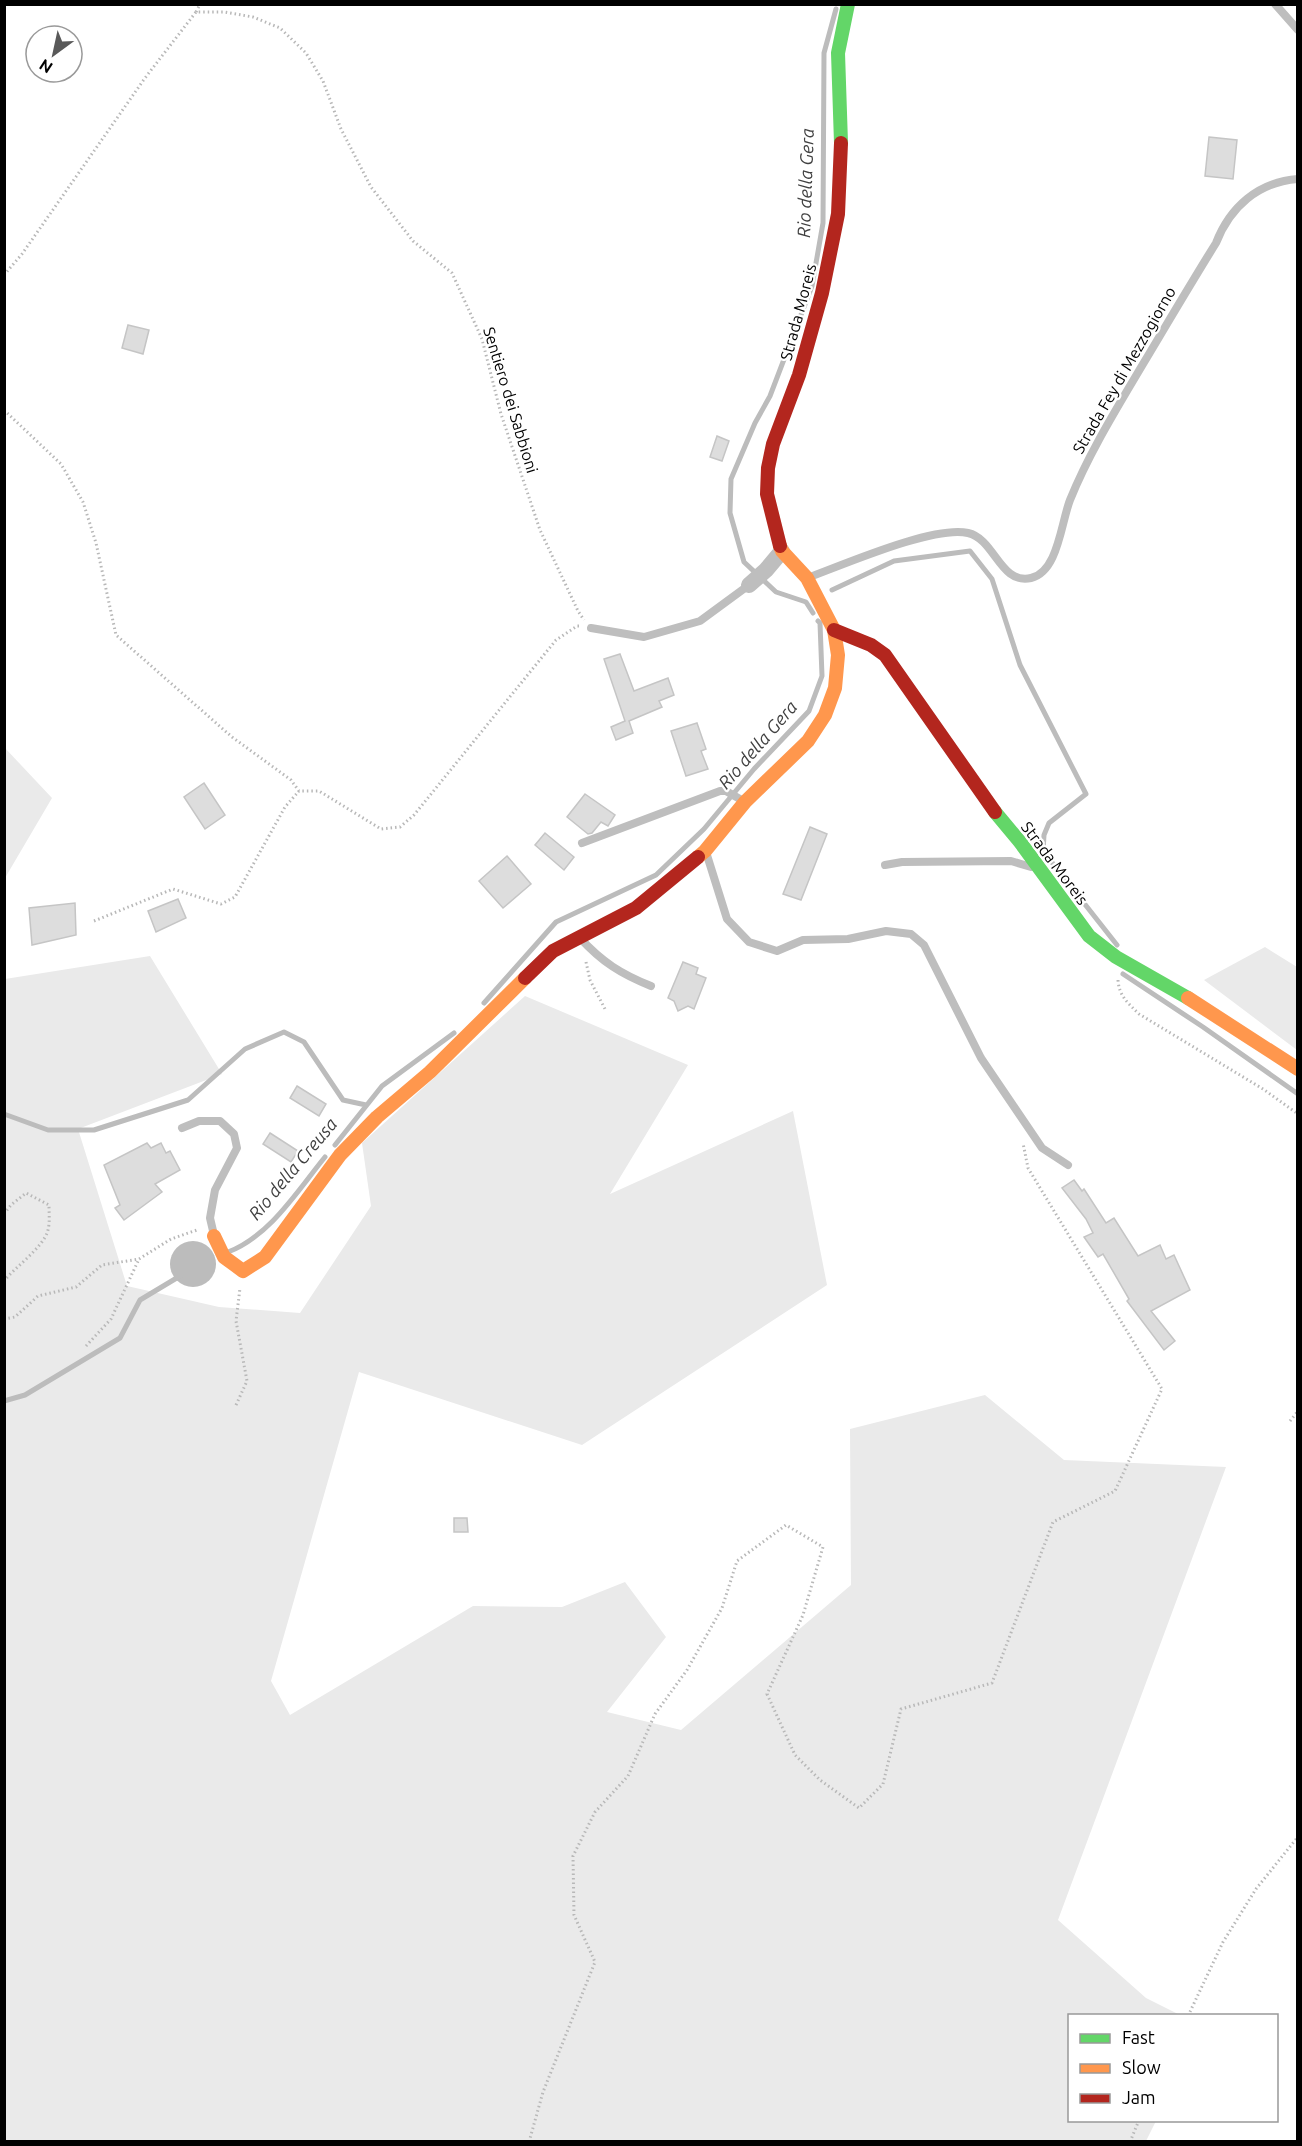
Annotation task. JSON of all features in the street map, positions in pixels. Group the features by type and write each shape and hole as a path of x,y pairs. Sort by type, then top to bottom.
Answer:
{"street":[{"name":"Strada Moreis","path":"782,551 767,494 768,468 773,444 813,329 838,214 841,153 838,53 848,4"},
{"path":"214,1236 221,1255 228,1263 243,1271 265,1257 340,1155 377,1117 430,1072 554,951 636,908 705,851 741,799 808,741 825,715 835,688 838,655 834,630 807,578 782,551 749,585"},
{"name":"Strada Moreis","path":"834,630 871,645 885,656 986,802 1020,842 1039,871 1089,936 1116,957 1197,1003 1279,1054 1298,1069"}],"lane":[{"path":"1275,4 1298,30"},
{"name":"Strada Fey di Mezzogiorno","path":"807,578 887,549 948,531 970,533 987,543 1008,572 1018,578 1030,578 1041,573 1052,562 1070,501 1107,424 1220,233 1249,195 1269,185 1298,179"},
{"path":"591,628 644,637 700,621 749,585"},
{"path":"582,843 720,791 726,791 741,799"},
{"path":"705,851 727,919 749,942 777,951 803,940 848,939 886,932 911,934 924,945 981,1058 1042,1148 1068,1165"},
{"path":"885,865 902,862 1011,861 1023,863 1039,871"},
{"path":"579,937 598,958 629,977 651,986"},
{"path":"182,1128 199,1121 220,1121 234,1134 237,1148 215,1190 210,1218 214,1236"}],"path":[{"path":"4,275 22,254 145,78 200,4"},
{"name":"Sentiero dei Sabbioni","path":"196,12 224,12 253,17 280,28 306,53 323,81 341,129 370,187 413,241 452,273 482,339 501,414 540,530 578,611 591,628"},
{"path":"4,410 61,464 83,502 96,543 116,635 232,737 291,780 299,791"},
{"path":"94,921 173,889 221,904 235,897 285,807 299,791 319,791 381,829 400,827 414,815 556,640 577,626 591,628"},
{"path":"579,937 590,980 605,1009"},
{"path":"1116,957 1119,989 1125,1001 1139,1014 1263,1089 1298,1114"},
{"path":"529,2142 543,2092 595,1962 574,1916 573,1856 595,1812 628,1776 655,1714 687,1670 722,1608 737,1561 786,1526 823,1547 803,1615 767,1694 795,1755 820,1780 859,1808 883,1784 901,1709 992,1683 1053,1522 1115,1491 1162,1389 1028,1168 1017,1112"},
{"path":"4,1214 26,1193 49,1205 48,1231 28,1258 4,1281"},
{"path":"4,1319 15,1317 38,1296 76,1287 102,1265 139,1259 171,1239 197,1230 214,1236"},
{"path":"86,1346 111,1320 139,1259"},
{"path":"236,1405 247,1382 236,1322 243,1271"},
{"path":"1290,1421 1298,1411"},
{"path":"1189,2014 1223,1942 1256,1888 1296,1838"},
{"path":"1130,2142 1139,2122"}],"shaded area":[{"path":"5,748 52,798 5,878"},
{"path":"1265,947 1297,967 1297,1050 1204,980"},
{"path":"150,956 222,1074 78,1129 127,1286 219,1307 300,1313 371,1206 362,1143 525,996 688,1065 610,1194 793,1111 827,1285 582,1445 359,1372 271,1681 290,1715 473,1606 562,1607 625,1582 666,1637 607,1712 681,1730 851,1585 850,1429 985,1395 1064,1460 1226,1467 1058,1920 1146,1998 1178,2014 1068,2014 1068,2122 1156,2122 1146,2141 5,2142 5,979"},
{"path":"193,1241 209,1248 216,1264 209,1280 193,1287 177,1280 170,1264 177,1248"}],"building":[{"path":"1209,137 1237,140 1233,179 1205,176"},
{"path":"128,325 149,330 143,354 122,348"},
{"path":"717,436 729,441 722,461 710,457"},
{"path":"620,654 634,691 668,678 674,695 659,701 662,707 629,721 633,733 616,740 611,727 625,721 604,659"},
{"path":"697,723 706,749 701,751 708,769 686,776 671,731"},
{"path":"204,783 225,815 205,829 184,797"},
{"path":"585,794 615,815 608,826 601,822 592,833 588,834 567,817"},
{"path":"810,827 827,834 801,900 783,894"},
{"path":"545,833 574,857 564,870 535,845"},
{"path":"507,856 531,884 503,908 479,881"},
{"path":"178,899 186,918 156,932 148,911"},
{"path":"75,903 76,935 32,945 29,908"},
{"path":"683,962 698,968 696,974 706,978 694,1009 688,1006 678,1011 674,1001 668,998"},
{"path":"297,1086 326,1104 319,1116 290,1098"},
{"path":"270,1133 298,1151 291,1162 263,1144"},
{"path":"147,1143 151,1148 161,1143 166,1153 170,1151 180,1170 155,1184 162,1192 124,1220 115,1208 120,1205 104,1165"},
{"path":"1074,1180 1082,1191 1084,1189 1106,1223 1114,1218 1138,1256 1160,1245 1166,1259 1174,1255 1190,1290 1151,1311 1175,1341 1164,1350 1127,1301 1129,1299 1103,1254 1098,1257 1084,1237 1093,1233 1086,1219 1062,1188"},
{"path":"454,1518 467,1518 468,1532 454,1532"}],"waterway":[{"name":"Rio della Gera","path":"813,613 806,602 776,592 744,562 730,513 731,479 755,423 770,396 812,286 823,223 824,53 836,9"},
{"path":"832,590 894,561 970,551 992,579 1020,665 1086,794 1049,823 1044,835 1043,851 1117,945"},
{"name":"Rio della Gera","path":"484,1003 556,922 656,875 704,829 754,769 809,711 822,676 820,623 818,621"},
{"path":"1123,974 1298,1094"},
{"path":"4,1114 48,1130 94,1130 188,1100 245,1049 284,1032 304,1042 343,1100 366,1105"},
{"name":"Rio della Gera","path":"335,1145 382,1086 454,1033"},
{"name":"Rio della Creusa","path":"228,1252 243,1245 270,1224 325,1157"},
{"name":"Rio della Creusa","path":"4,1401 25,1395 120,1338 140,1300 180,1276"}],"traffic: fast":[{"path":"841,143 838,53 848,4"},
{"path":"995,812 1089,936 1116,957 1188,998"}],"traffic: slow":[{"path":"698,857 745,802 808,741 825,715 835,688 838,655 834,630 807,578 780,546"},
{"path":"214,1236 224,1257 243,1271 265,1257 340,1155 377,1117 430,1072 525,978"},
{"path":"1188,998 1298,1069"}],"traffic: jam":[{"path":"780,546 767,494 768,468 773,444 799,375 822,293 838,214 841,143"},
{"path":"834,630 871,645 885,655 995,812"},
{"path":"525,978 553,951 636,908 698,857"}]}
